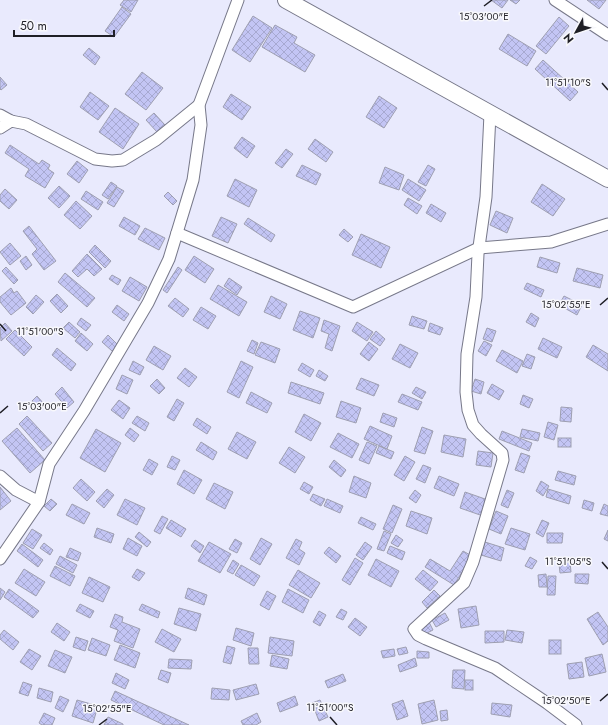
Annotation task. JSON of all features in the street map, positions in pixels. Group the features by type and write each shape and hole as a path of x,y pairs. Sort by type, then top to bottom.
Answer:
{"main road":[{"path":"286,0 608,179"}],"street":[{"path":"0,559 39,502 49,464 84,411 148,303 169,259 192,180 201,125 199,105 238,0"},
{"path":"555,0 608,35"},
{"path":"0,115 11,121 26,124 95,159 112,161 123,160 156,140 199,105"},
{"path":"490,114 486,197 479,248 476,297 467,354 466,392 468,410 473,425 502,453 503,460 473,562 464,583 414,629 418,635 426,639 495,668 547,703 576,725"},
{"path":"0,128 11,121"},
{"path":"177,233 353,307 479,248 551,242 608,224"},
{"path":"0,476 16,490 23,492 39,502"}],"building":[{"path":"124,0 138,0 131,12 120,5"},
{"path":"491,0 508,0 502,8"},
{"path":"510,0 520,0 516,4"},
{"path":"587,0 606,0 599,9"},
{"path":"122,7 131,14 114,37 105,31"},
{"path":"253,16 272,28 250,62 232,50"},
{"path":"559,17 569,26 546,54 536,46"},
{"path":"275,25 297,37 294,43 315,55 305,72 262,47"},
{"path":"508,34 536,51 527,66 499,49"},
{"path":"89,48 100,57 95,65 83,55"},
{"path":"543,60 578,92 570,101 535,69"},
{"path":"142,72 163,88 146,110 125,94"},
{"path":"0,77 7,85 1,90 0,89"},
{"path":"90,92 109,106 98,120 80,107"},
{"path":"231,94 251,107 242,120 223,107"},
{"path":"379,96 397,108 384,128 366,117"},
{"path":"115,108 139,124 123,149 99,132"},
{"path":"154,113 165,125 157,132 146,120"},
{"path":"242,137 255,146 247,158 234,148"},
{"path":"315,139 333,152 326,162 308,149"},
{"path":"10,145 39,164 42,160 50,165 48,169 54,173 45,188 25,176 29,169 5,153"},
{"path":"286,149 293,154 282,168 275,163"},
{"path":"77,161 88,170 79,183 67,174"},
{"path":"302,165 321,174 316,185 296,176"},
{"path":"428,165 435,169 426,186 418,182"},
{"path":"385,167 404,175 399,190 379,183"},
{"path":"235,179 257,190 249,207 227,196"},
{"path":"408,179 426,190 419,201 402,190"},
{"path":"111,182 117,186 108,199 102,195"},
{"path":"542,184 565,199 553,216 531,202"},
{"path":"59,186 70,196 59,208 48,198"},
{"path":"117,187 124,191 114,207 107,203"},
{"path":"5,189 17,200 9,209 0,201 0,195"},
{"path":"86,191 103,202 98,210 81,199"},
{"path":"168,192 177,201 173,205 164,196"},
{"path":"408,198 422,206 417,214 404,205"},
{"path":"76,201 92,216 80,229 64,215"},
{"path":"431,204 446,213 441,222 426,213"},
{"path":"496,211 513,218 507,233 490,225"},
{"path":"124,217 140,226 135,235 119,226"},
{"path":"221,217 237,224 228,243 212,236"},
{"path":"248,218 275,235 271,242 244,224"},
{"path":"29,226 56,261 44,270 32,254 37,249 23,231"},
{"path":"145,228 165,238 159,250 138,239"},
{"path":"344,229 353,237 348,242 339,235"},
{"path":"361,234 390,247 381,268 352,255"},
{"path":"10,243 21,256 10,265 0,252"},
{"path":"95,245 111,261 105,268 89,252"},
{"path":"87,254 102,269 94,276 87,269 78,277 72,271"},
{"path":"26,256 32,265 26,270 20,261"},
{"path":"194,256 214,269 205,283 185,270"},
{"path":"540,257 560,263 557,273 537,267"},
{"path":"6,267 18,280 14,284 2,271"},
{"path":"178,267 182,270 167,293 163,290"},
{"path":"577,268 603,275 600,288 573,281"},
{"path":"65,273 95,298 87,307 58,282"},
{"path":"112,275 121,280 118,285 109,279"},
{"path":"130,277 147,287 139,301 122,291"},
{"path":"229,278 242,287 237,295 224,286"},
{"path":"527,283 544,290 541,297 524,289"},
{"path":"218,285 247,302 239,316 210,299"},
{"path":"11,288 14,293 17,291 26,303 11,315 0,302 0,297"},
{"path":"57,294 68,306 61,313 50,301"},
{"path":"36,295 44,302 33,314 26,307"},
{"path":"271,296 287,304 280,319 264,312"},
{"path":"564,296 582,305 577,315 559,305"},
{"path":"175,298 189,309 183,317 168,306"},
{"path":"117,305 129,314 124,321 112,312"},
{"path":"201,307 216,316 208,329 193,320"},
{"path":"300,311 320,318 313,338 293,330"},
{"path":"531,313 539,318 535,327 526,322"},
{"path":"412,316 427,321 424,329 409,325"},
{"path":"81,318 91,325 86,331 77,324"},
{"path":"324,320 340,326 332,351 325,348 329,334 321,331"},
{"path":"69,322 80,332 75,338 63,328"},
{"path":"357,322 373,332 367,341 352,331"},
{"path":"5,323 12,331 1,341 0,328"},
{"path":"430,323 443,328 440,335 428,331"},
{"path":"487,328 496,331 492,342 483,339"},
{"path":"15,330 32,347 24,356 6,339"},
{"path":"376,331 385,339 380,346 370,339"},
{"path":"81,333 93,344 87,351 75,341"},
{"path":"108,335 118,345 112,351 102,342"},
{"path":"543,338 562,347 557,358 538,349"},
{"path":"252,340 258,343 254,354 247,351"},
{"path":"484,341 492,345 486,356 478,351"},
{"path":"261,342 280,349 275,363 255,355"},
{"path":"369,342 378,349 369,361 360,354"},
{"path":"400,344 418,353 410,368 392,359"},
{"path":"593,345 608,354 608,371 586,357"},
{"path":"154,346 171,356 163,370 146,360"},
{"path":"57,348 76,364 71,371 52,355"},
{"path":"502,350 523,361 517,373 496,361"},
{"path":"527,354 535,357 531,369 522,366"},
{"path":"133,361 144,367 140,375 129,370"},
{"path":"241,361 253,367 239,398 227,392"},
{"path":"302,363 314,370 310,377 298,370"},
{"path":"185,368 197,377 189,387 177,378"},
{"path":"319,370 328,376 325,381 316,376"},
{"path":"122,375 133,380 127,394 116,389"},
{"path":"361,378 379,385 374,396 356,389"},
{"path":"157,379 165,388 159,394 150,386"},
{"path":"475,379 484,382 481,394 471,391"},
{"path":"291,382 324,393 320,404 288,393"},
{"path":"492,384 504,391 499,400 487,393"},
{"path":"62,387 74,402 67,408 55,394"},
{"path":"416,387 426,392 422,399 412,393"},
{"path":"251,392 272,403 267,413 246,403"},
{"path":"402,394 422,402 418,410 398,402"},
{"path":"523,395 533,399 529,408 520,404"},
{"path":"37,396 45,405 40,410 32,401"},
{"path":"177,399 184,403 174,421 167,417"},
{"path":"119,400 130,408 123,419 111,410"},
{"path":"341,401 361,408 356,423 336,417"},
{"path":"561,407 572,408 571,422 560,421"},
{"path":"383,413 397,418 394,427 380,422"},
{"path":"304,414 321,423 311,441 295,432"},
{"path":"27,416 52,443 43,451 19,424"},
{"path":"137,416 149,423 145,431 132,423"},
{"path":"197,418 211,427 207,434 193,425"},
{"path":"548,422 558,425 554,440 544,437"},
{"path":"370,426 392,436 387,449 364,439"},
{"path":"422,427 433,431 425,454 414,451"},
{"path":"17,428 45,460 30,473 2,441"},
{"path":"130,428 139,435 134,442 125,435"},
{"path":"96,429 121,443 105,472 80,458"},
{"path":"522,429 540,433 538,441 520,437"},
{"path":"502,431 532,443 529,451 499,439"},
{"path":"237,432 256,442 247,459 228,449"},
{"path":"338,433 359,444 352,458 330,447"},
{"path":"444,435 466,439 463,457 441,452"},
{"path":"558,438 571,438 571,447 558,447"},
{"path":"201,442 217,452 213,460 196,450"},
{"path":"367,442 377,446 369,464 359,460"},
{"path":"379,446 394,452 391,459 376,453"},
{"path":"289,447 305,457 295,473 279,463"},
{"path":"478,451 493,453 491,467 476,465"},
{"path":"521,453 530,456 524,473 515,470"},
{"path":"172,456 180,460 175,470 167,467"},
{"path":"405,456 415,462 404,481 394,475"},
{"path":"149,459 158,464 152,475 143,470"},
{"path":"334,460 346,470 341,477 329,467"},
{"path":"423,465 431,468 425,483 416,479"},
{"path":"184,470 202,480 194,494 177,484"},
{"path":"558,471 576,476 574,485 555,480"},
{"path":"354,476 371,483 366,498 349,492"},
{"path":"439,476 459,484 454,496 434,488"},
{"path":"81,479 95,492 87,501 73,488"},
{"path":"541,481 549,486 543,496 536,491"},
{"path":"304,482 313,487 309,494 300,489"},
{"path":"214,483 233,492 225,509 206,499"},
{"path":"0,487 11,501 0,510"},
{"path":"107,489 114,495 104,508 96,501"},
{"path":"548,489 571,496 569,504 546,497"},
{"path":"415,490 421,495 416,503 409,498"},
{"path":"507,490 514,493 508,508 501,505"},
{"path":"465,492 488,500 483,516 460,508"},
{"path":"313,494 325,499 321,506 310,500"},
{"path":"51,499 57,504 50,511 44,506"},
{"path":"125,499 145,508 137,525 117,515"},
{"path":"327,499 343,506 340,513 324,506"},
{"path":"584,500 594,503 592,511 582,508"},
{"path":"72,504 90,513 84,524 66,515"},
{"path":"604,504 608,506 608,516 600,514"},
{"path":"393,505 402,509 392,533 383,529"},
{"path":"411,511 432,518 427,534 406,526"},
{"path":"496,511 508,516 501,534 489,529"},
{"path":"162,516 168,519 160,534 154,531"},
{"path":"361,517 376,524 373,530 358,523"},
{"path":"171,520 186,529 181,537 166,528"},
{"path":"542,520 549,523 543,537 536,533"},
{"path":"97,528 114,534 111,543 94,537"},
{"path":"511,528 530,534 525,550 505,544"},
{"path":"32,529 42,535 33,549 23,543"},
{"path":"608,530 608,541 604,539"},
{"path":"384,531 391,534 384,551 377,549"},
{"path":"139,532 151,542 147,547 135,537"},
{"path":"547,533 563,533 562,543 547,543"},
{"path":"396,535 403,540 398,547 391,543"},
{"path":"128,538 142,546 137,556 123,549"},
{"path":"261,538 272,544 260,565 250,559"},
{"path":"235,539 242,543 237,553 229,549"},
{"path":"296,539 302,542 299,549 305,553 299,565 286,558"},
{"path":"195,540 204,546 200,553 191,546"},
{"path":"209,542 231,554 220,573 198,561"},
{"path":"365,542 372,547 363,560 356,555"},
{"path":"485,542 504,548 501,561 481,555"},
{"path":"44,543 53,550 50,555 40,548"},
{"path":"22,544 43,560 38,567 17,551"},
{"path":"390,546 405,552 402,560 387,553"},
{"path":"329,547 341,556 336,563 324,553"},
{"path":"70,548 81,553 78,561 66,557"},
{"path":"463,551 472,556 454,585 425,567 430,559 450,571"},
{"path":"60,556 77,565 73,573 56,564"},
{"path":"530,557 537,561 532,569 525,566"},
{"path":"355,558 363,563 350,585 342,580"},
{"path":"376,559 399,571 391,587 368,575"},
{"path":"233,560 239,564 233,574 227,571"},
{"path":"570,562 571,572 560,573 559,564"},
{"path":"241,565 260,576 254,586 235,575"},
{"path":"55,566 75,576 70,586 50,576"},
{"path":"24,569 45,582 36,596 15,583"},
{"path":"137,569 145,573 139,581 132,577"},
{"path":"298,570 320,583 311,598 289,585"},
{"path":"423,570 438,582 430,591 415,579"},
{"path":"546,574 547,587 539,587 538,575"},
{"path":"575,574 589,574 588,584 575,583"},
{"path":"548,576 556,576 555,595 547,595"},
{"path":"89,577 110,587 103,602 82,593"},
{"path":"0,588 5,592 0,600"},
{"path":"188,588 207,595 204,605 185,598"},
{"path":"9,589 39,611 33,618 4,597"},
{"path":"288,589 309,600 303,613 282,602"},
{"path":"434,590 440,596 427,608 422,602"},
{"path":"267,591 276,596 269,610 260,605"},
{"path":"80,604 94,611 90,618 76,611"},
{"path":"142,604 160,612 158,618 139,610"},
{"path":"476,606 479,625 461,628 458,609"},
{"path":"179,608 201,614 196,631 174,624"},
{"path":"341,609 347,612 343,620 336,617"},
{"path":"319,611 326,615 320,626 313,622"},
{"path":"598,612 608,627 608,641 603,645 587,619"},
{"path":"445,613 449,620 436,627 432,620"},
{"path":"115,614 123,617 122,622 140,629 133,648 114,641 118,630 110,627"},
{"path":"355,618 367,627 360,636 348,627"},
{"path":"429,622 433,630 423,635 419,627"},
{"path":"57,623 70,632 64,641 51,632"},
{"path":"236,628 254,633 251,646 233,640"},
{"path":"162,629 181,639 174,652 155,642"},
{"path":"4,630 19,642 13,650 0,639 0,635"},
{"path":"507,630 524,632 522,643 505,640"},
{"path":"485,631 504,631 504,642 485,643"},
{"path":"76,637 88,641 85,651 73,647"},
{"path":"270,637 294,641 292,656 268,653"},
{"path":"92,638 110,645 106,656 88,650"},
{"path":"549,640 561,640 561,654 549,654"},
{"path":"120,645 140,653 135,668 114,660"},
{"path":"227,646 235,648 231,664 223,662"},
{"path":"406,647 408,653 399,655 397,649"},
{"path":"248,648 258,648 259,664 249,664"},
{"path":"29,649 41,656 32,670 20,662"},
{"path":"394,649 395,656 383,658 381,651"},
{"path":"55,650 72,657 65,673 48,666"},
{"path":"417,651 429,652 429,658 417,658"},
{"path":"602,654 606,672 589,676 585,658"},
{"path":"272,655 289,659 287,669 270,666"},
{"path":"415,658 417,666 400,672 398,665"},
{"path":"169,659 192,660 191,669 168,668"},
{"path":"582,662 584,677 569,679 567,664"},
{"path":"161,670 171,673 168,683 158,679"},
{"path":"453,670 465,670 464,689 452,688"},
{"path":"116,673 129,680 125,689 112,683"},
{"path":"343,674 346,681 328,688 325,681"},
{"path":"465,680 473,680 473,690 465,690"},
{"path":"23,682 32,685 28,696 19,693"},
{"path":"256,684 259,694 236,700 233,690"},
{"path":"39,688 53,692 51,702 37,698"},
{"path":"212,688 230,690 229,700 211,699"},
{"path":"115,691 189,725 164,725 111,700"},
{"path":"60,696 69,700 63,712 55,708"},
{"path":"295,696 298,705 280,712 277,703"},
{"path":"77,700 98,706 93,723 72,716"},
{"path":"320,700 328,717 319,721 312,703"},
{"path":"403,700 408,716 397,720 392,704"},
{"path":"434,700 438,720 422,724 418,704"},
{"path":"492,703 512,705 510,717 491,714"},
{"path":"447,710 448,720 441,721 440,711"},
{"path":"44,713 55,718 52,725 42,725 39,723"},
{"path":"257,713 261,722 256,725 243,725 241,721"},
{"path":"108,717 123,724 123,725 104,725"}]}
